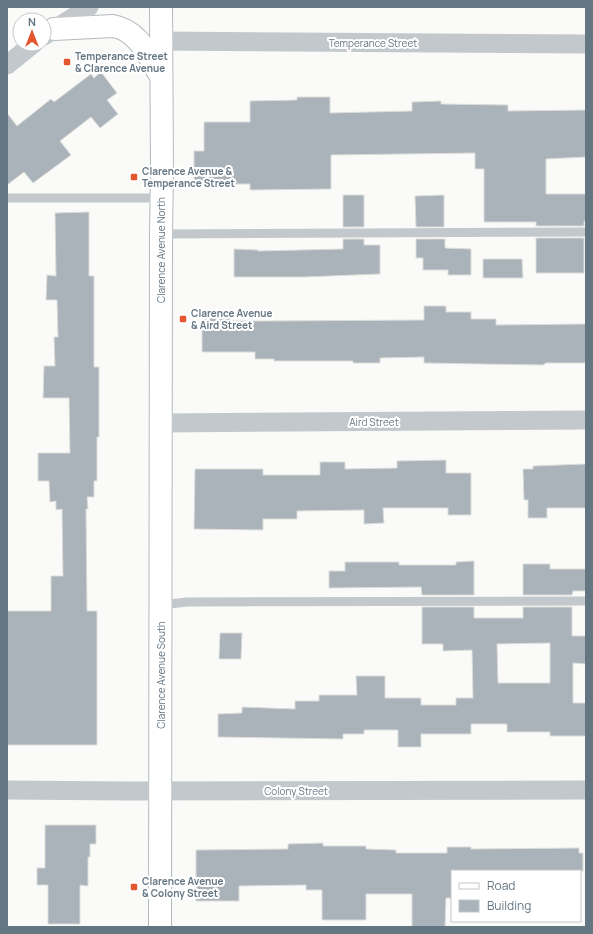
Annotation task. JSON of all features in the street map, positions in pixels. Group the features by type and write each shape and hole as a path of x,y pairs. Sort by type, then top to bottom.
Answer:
{"main road":[{"name":"Clarence Avenue North","path":"161,7 161,423"},
{"path":"52,32 113,26 119,27 140,40 161,77"},
{"name":"Clarence Avenue South","path":"160,927 161,423"}],"street":[{"path":"52,30 89,7"},
{"name":"Temperance Street","path":"160,42 586,44"},
{"path":"7,65 23,52"},
{"name":"Aird Street","path":"161,423 586,420"},
{"name":"Colony Street","path":"7,790 586,790"}],"lane":[{"path":"7,198 161,198"},
{"path":"161,234 586,232"},
{"path":"161,604 187,602 586,601"}],"building":[{"path":"101,72 117,93 107,100 118,114 100,128 91,117 60,141 71,155 33,183 24,172 7,185 7,113 17,126 51,99 54,102 91,74 94,78"},
{"path":"297,97 330,97 330,113 412,111 412,102 441,101 441,104 508,105 508,111 586,110 586,157 546,159 546,194 586,194 586,221 584,221 584,226 536,226 536,222 484,222 484,169 475,169 475,153 331,155 331,189 250,190 250,184 194,184 194,151 204,151 204,122 250,122 250,101 297,100"},
{"path":"343,195 364,195 364,227 343,227"},
{"path":"444,195 444,227 416,227 415,196"},
{"path":"89,212 89,276 94,276 94,367 99,367 99,437 97,437 97,481 94,481 94,497 87,497 88,509 86,509 87,611 97,611 97,745 7,745 7,611 51,611 51,576 63,576 62,509 56,510 56,501 50,502 49,481 38,481 38,453 70,453 69,398 43,398 44,366 55,366 54,337 58,337 57,300 46,300 47,275 56,276 55,213"},
{"path":"536,238 584,238 584,273 536,273"},
{"path":"343,239 364,239 364,245 380,245 380,274 304,277 234,277 234,249 258,251 343,249"},
{"path":"416,239 445,239 445,248 471,249 471,275 448,275 448,270 423,270 423,258 416,258"},
{"path":"483,259 522,259 523,278 483,278"},
{"path":"424,306 446,306 446,312 471,312 471,319 496,319 496,325 586,324 586,363 546,363 543,365 424,363 424,357 380,358 380,363 353,363 353,361 274,361 274,359 255,359 255,352 202,352 202,318 230,318 230,321 424,320"},
{"path":"446,460 446,473 471,473 471,515 448,515 448,508 383,508 384,523 364,524 364,510 297,511 297,519 263,519 263,530 194,529 195,469 263,469 263,475 320,475 320,462 345,462 345,469 397,468 397,461"},
{"path":"586,464 586,508 547,508 547,518 528,518 528,500 524,500 523,469 533,469 533,466"},
{"path":"474,561 474,595 422,595 421,587 329,588 329,571 345,571 345,562 399,562 399,565 456,565 456,562"},
{"path":"523,564 550,564 550,569 586,569 586,591 573,591 572,595 523,595"},
{"path":"422,607 474,607 474,618 523,618 523,607 572,607 572,636 586,636 586,664 573,663 573,703 586,703 586,736 550,736 550,732 507,732 507,724 471,724 471,734 421,734 421,747 398,747 398,730 364,730 364,734 343,734 343,739 218,737 218,714 242,713 242,707 295,709 295,701 319,701 319,695 357,695 356,676 385,676 385,698 421,698 421,705 456,705 456,698 473,698 472,650 443,651 443,644 422,644","holes":["550,643 550,683 498,683 497,644"]},
{"path":"220,633 242,633 241,659 219,659"},
{"path":"45,825 96,825 96,844 90,844 90,857 88,857 88,886 80,885 80,924 48,924 48,885 37,885 37,868 45,868"},
{"path":"323,843 323,846 366,846 366,849 396,850 396,853 447,853 447,847 471,847 471,849 579,848 579,853 583,853 583,871 451,870 451,898 446,898 445,927 412,927 412,894 366,894 366,920 322,920 322,890 306,890 306,885 239,886 239,901 196,901 196,850 288,849 288,844"}],"place":[{"name":"Temperance Street & Clarence Avenue","path":"67,62"},
{"name":"Clarence Avenue & Temperance Street","path":"134,177"},
{"name":"Clarence Avenue & Aird Street","path":"183,319"},
{"name":"Clarence Avenue & Colony Street","path":"134,887"}]}
